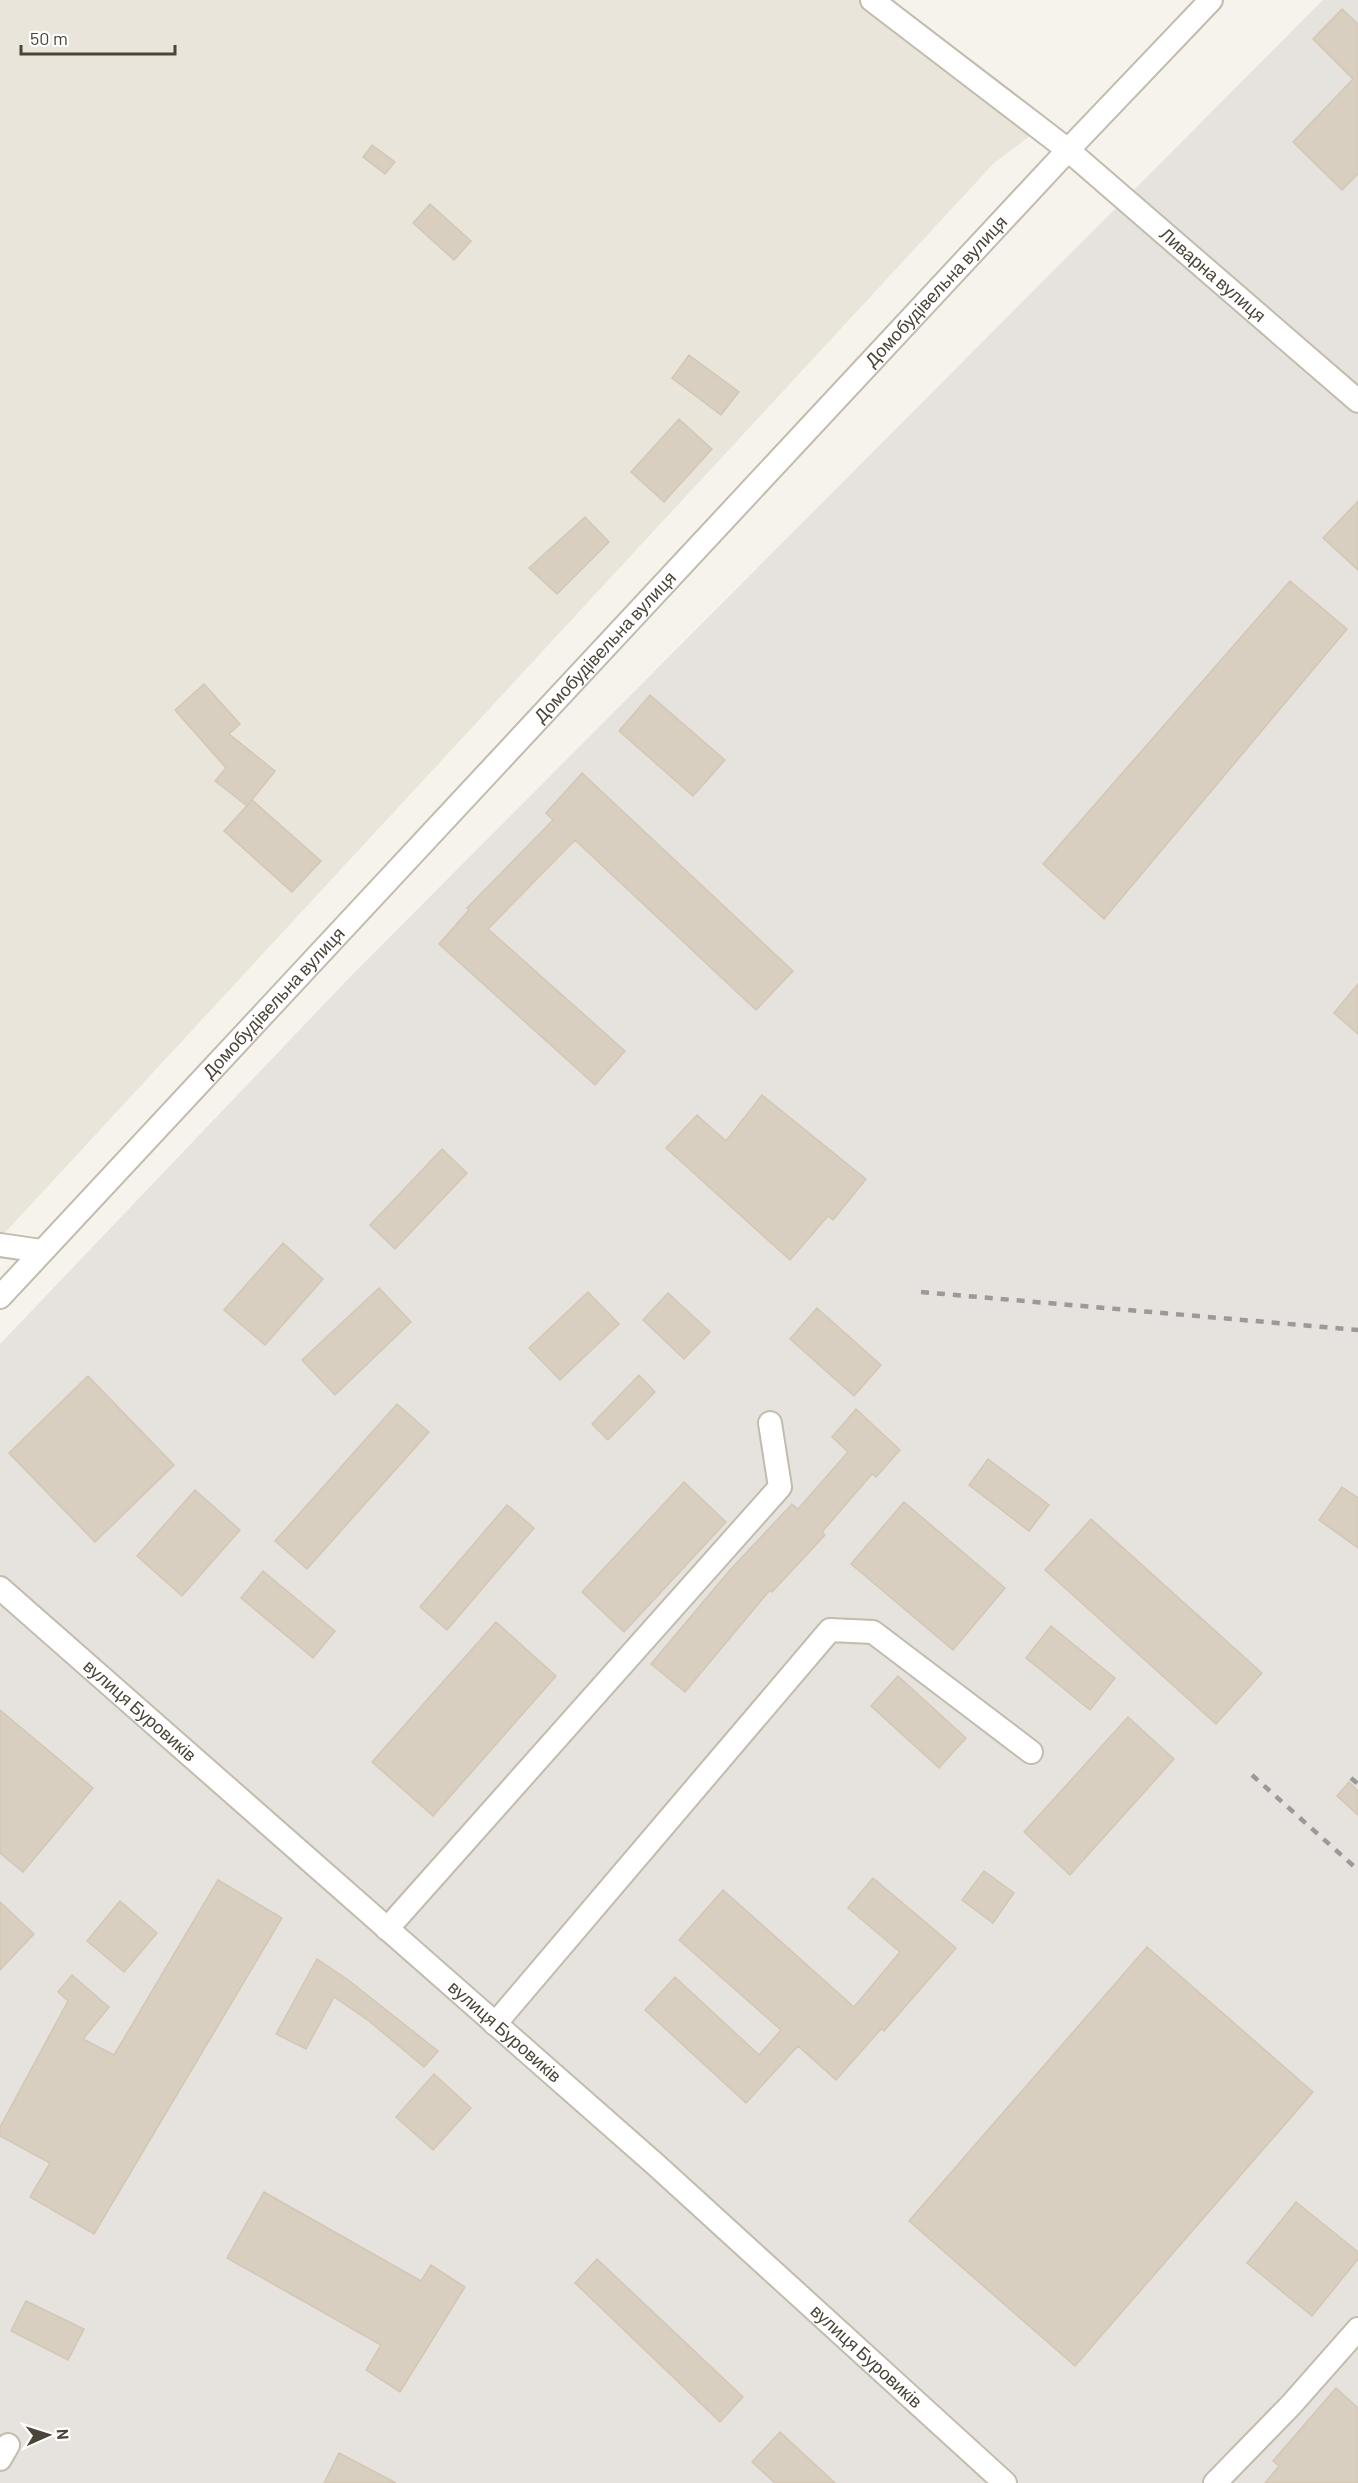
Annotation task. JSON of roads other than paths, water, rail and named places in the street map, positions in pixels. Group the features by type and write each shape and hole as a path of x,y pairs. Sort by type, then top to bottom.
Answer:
{"street":[{"name":"Ливарна вулиця","path":"872,0 1068,150 1358,401"},
{"name":"Домобудівельна вулиця","path":"0,1297 1068,150 1211,0"},
{"path":"0,1245 41,1251"},
{"path":"387,1929 780,1486 770,1423"},
{"name":"вулиця Буровиків","path":"0,1588 655,2164 1005,2483"},
{"path":"495,2024 830,1630 873,1632 1031,1752"},
{"path":"1215,2483 1291,2405 1358,2329"}],"railway":[{"path":"921,1292 1358,1330"},
{"path":"1252,1775 1358,1870"},
{"path":"1351,1778 1358,1784"}]}
